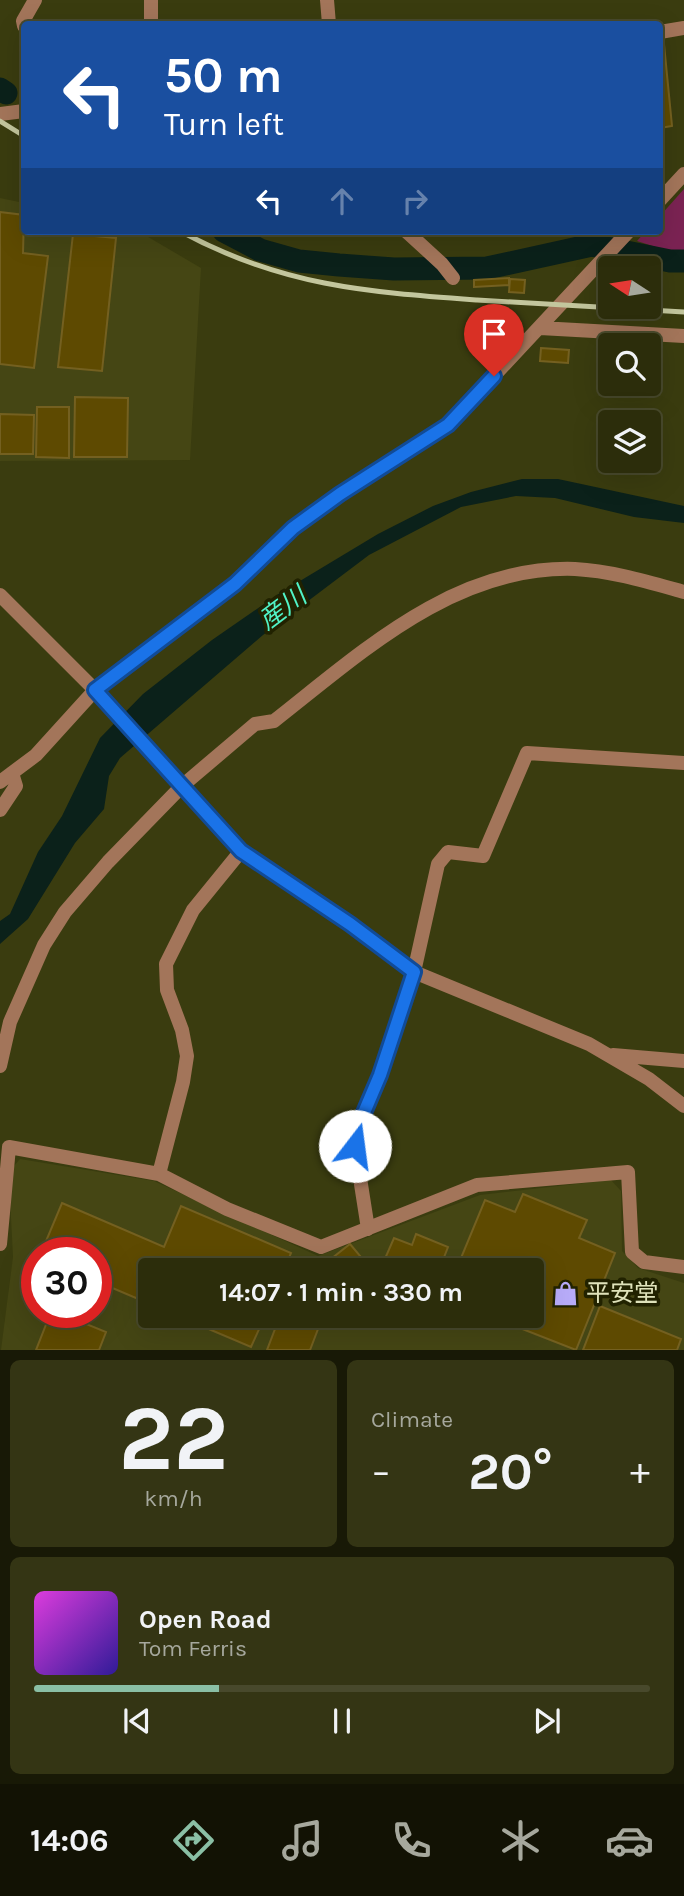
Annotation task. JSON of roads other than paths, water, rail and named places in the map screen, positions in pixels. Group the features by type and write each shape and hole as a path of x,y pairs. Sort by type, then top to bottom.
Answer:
{"street":[{"path":"23,21 35,0"},
{"path":"151,0 151,21"},
{"path":"327,0 329,21"},
{"path":"663,32 684,28"},
{"path":"0,114 21,111"},
{"path":"663,197 684,174"},
{"path":"409,235 448,272"},
{"path":"0,810 16,786 6,778 37,755 95,690 235,584 293,528 340,494 448,425 625,235"},
{"path":"540,328 684,336"},
{"path":"0,1066 10,1023 44,945 65,912 178,781 255,724 274,721 374,643 413,617 449,597 495,579 574,569 639,579 684,592"},
{"path":"0,595 95,690 241,851 350,924 414,972 589,1044 649,1079 684,1106"},
{"path":"368,1229 355,1146 360,1122 380,1075 414,972 438,864 448,852 483,856 527,753 684,763"},
{"path":"159,1174 184,1082 187,1056 182,1030 167,990 166,964 193,910 241,851"},
{"path":"608,1055 684,1061"},
{"path":"0,1244 9,1147 159,1174 227,1209 321,1247 477,1185 628,1172 632,1252 644,1262 684,1267"}],"water":[{"name":"産川","path":"522,479 558,479 684,506 684,523 634,517 555,498 516,496 461,507 369,555 263,635 120,758 109,776 104,809 75,843 28,919 0,944 0,921 10,914 38,852 62,816 100,738 143,694 212,640 280,593 378,534 433,506 471,492"}],"waterway":[{"path":"0,89 6,93"},
{"path":"232,235 260,250 299,261 394,269 487,268 592,245 670,261 684,261"}],"railway":[{"path":"0,121 21,134"},
{"path":"188,235 253,264 289,275 361,289 477,300 684,312"}],"place":[{"name":"平安堂","path":"566,1293"}]}
